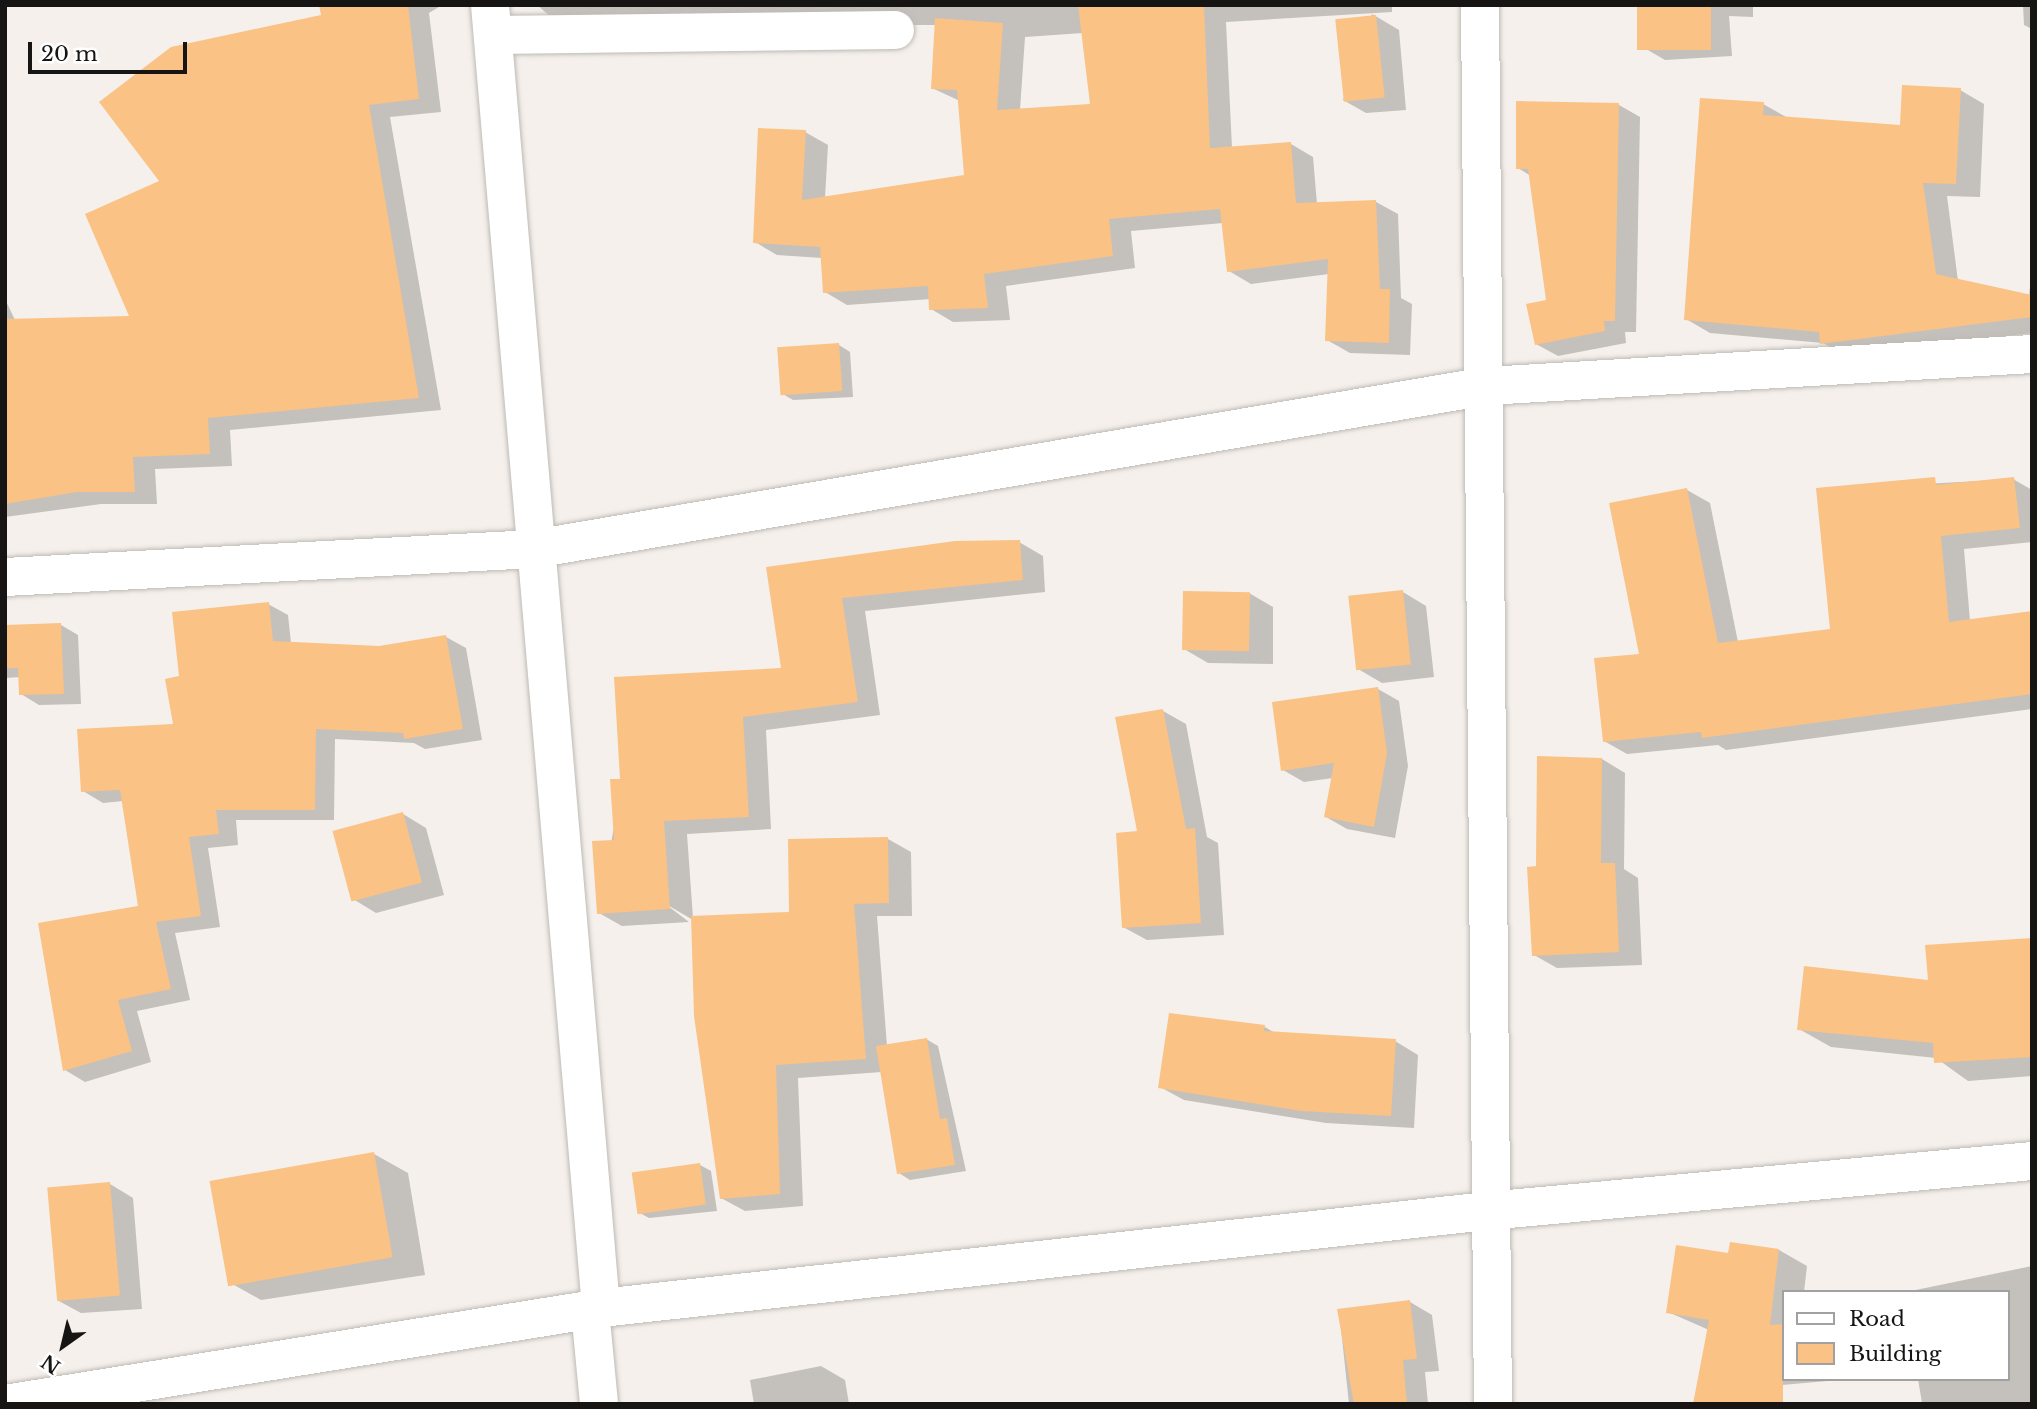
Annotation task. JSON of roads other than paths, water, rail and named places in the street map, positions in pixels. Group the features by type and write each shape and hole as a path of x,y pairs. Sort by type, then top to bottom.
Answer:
{"street":[{"path":"1480,5 1487,386 1487,1211 1493,1404"},
{"path":"598,1404 595,1309 492,20 895,30"},
{"path":"5,577 534,549 1487,386 2032,354"},
{"path":"5,1404 595,1309 1487,1211 2032,1161"}]}
